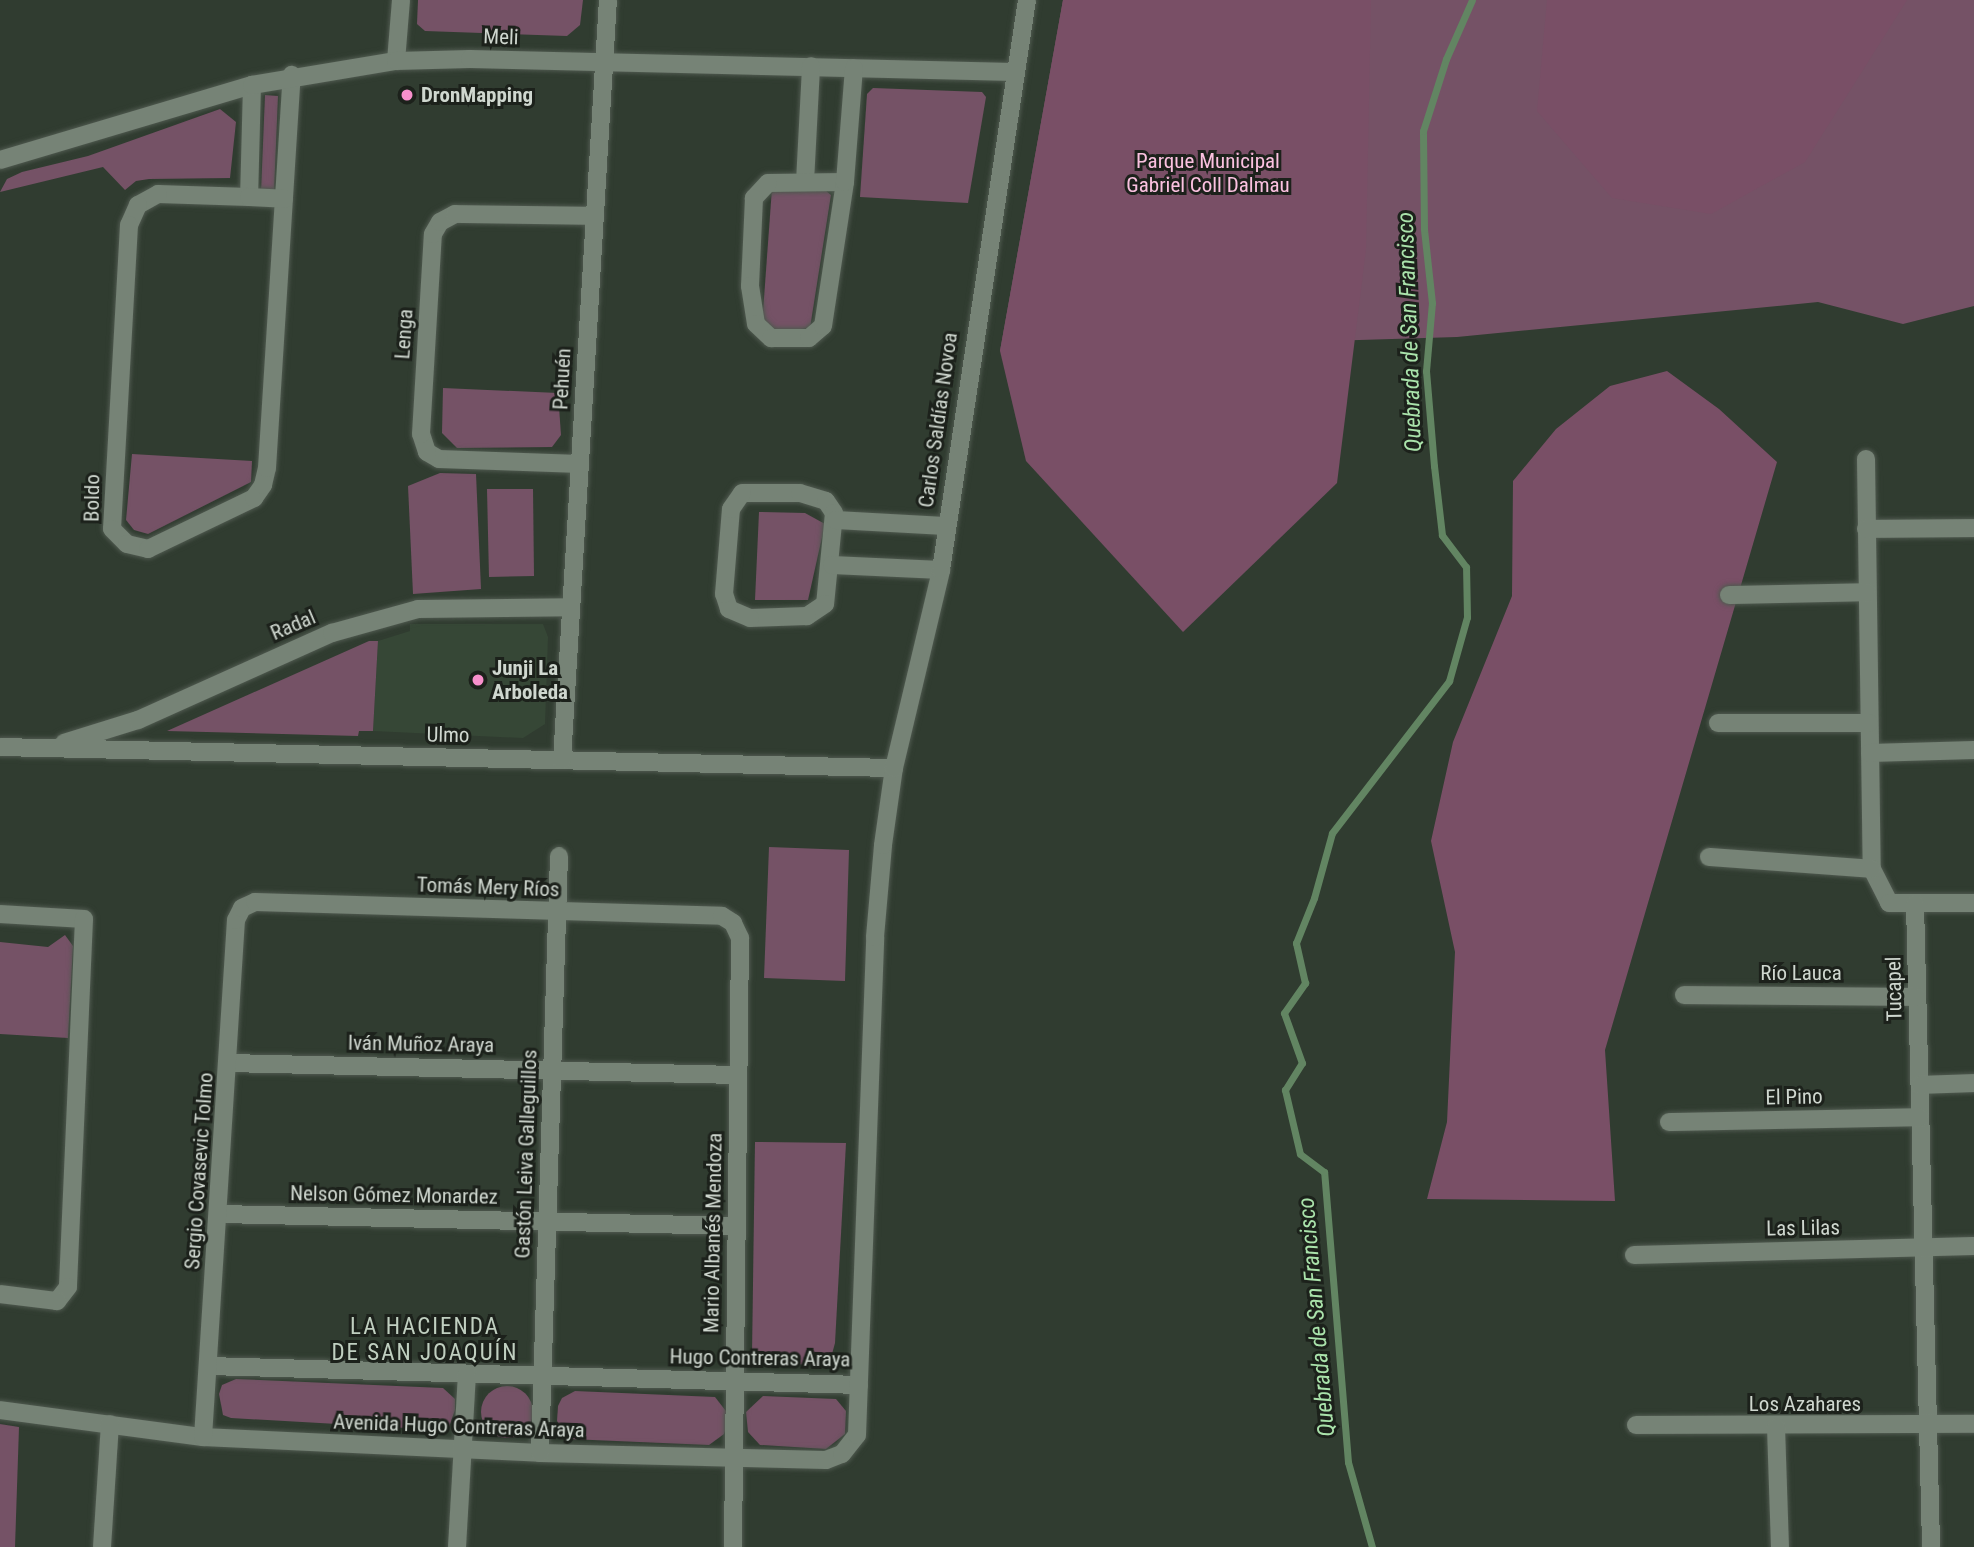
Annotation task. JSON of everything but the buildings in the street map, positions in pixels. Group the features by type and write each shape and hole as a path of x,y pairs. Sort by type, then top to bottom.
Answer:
{"street":[{"path":"396,61 401,0"},
{"name":"Pehuén","path":"562,760 608,0"},
{"name":"Carlos Saldías Novoa","path":"883,845 894,768 941,570 945,526 1027,0"},
{"name":"Meli","path":"0,160 292,75 396,61 604,62 1014,72"},
{"path":"806,182 811,66"},
{"path":"845,182 768,183 754,198 750,286 756,324 771,338 809,338 823,326 845,182 854,68"},
{"name":"Boldo","path":"284,199 158,194 138,205 130,225 112,529 127,544 148,549 254,498 263,485 284,199 292,75"},
{"path":"249,197 252,85"},
{"name":"Lenga","path":"580,464 439,459 427,452 421,422 433,234 440,222 456,214 595,216"},
{"path":"1866,459 1872,869 1889,903 1974,903"},
{"path":"742,493 800,493 825,501 836,520 825,604 807,616 751,618 729,609 724,594 731,509 742,493"},
{"path":"836,520 945,526"},
{"path":"1866,529 1974,528"},
{"path":"832,565 941,570"},
{"path":"1729,595 1867,592"},
{"name":"Radal","path":"47,748 138,720 332,632 398,614 441,608 571,607"},
{"path":"1718,723 1869,723"},
{"name":"Ulmo","path":"0,747 894,768"},
{"path":"1870,753 1974,750"},
{"name":"Hugo Contreras Araya","path":"208,1366 859,1385 883,845"},
{"name":"Gastón Leiva Galleguillos","path":"540,1453 559,856"},
{"path":"1709,857 1872,869"},
{"name":"Tomás Mery Ríos","path":"242,908 255,902 722,916 733,923"},
{"name":"Tucapel","path":"1915,904 1931,1547"},
{"name":"Sergio Covasevic Tolmo","path":"203,1437 220,1214 236,920 242,908"},
{"path":"0,914 84,919 68,1287 57,1301 0,1294"},
{"name":"Mario Albanés Mendoza","path":"733,923 740,938 733,1547"},
{"name":"Río Lauca","path":"1684,995 1917,997"},
{"name":"Iván Muñoz Araya","path":"228,1063 738,1075"},
{"path":"1920,1085 1974,1083"},
{"name":"El Pino","path":"1670,1122 1920,1117"},
{"name":"Nelson Gómez Monardez","path":"220,1214 735,1226"},
{"name":"Las Lilas","path":"1634,1255 1974,1246"},
{"path":"457,1547 467,1374"},
{"name":"Avenida Hugo Contreras Araya","path":"0,1410 203,1437 540,1453 826,1460 842,1454 857,1435 859,1385"},
{"path":"102,1547 110,1424"},
{"name":"Los Azahares","path":"1636,1425 1776,1427 1974,1424"},
{"path":"1776,1427 1780,1547"}],"shaded area":[{"name":"Junji La Arboleda","path":"410,624 543,624 548,637 545,724 523,738 373,731 378,641 410,631"}],"green space":[{"path":"418,0 583,0 580,25 567,36 425,31 417,24"},
{"name":"Parque Municipal Gabriel Coll Dalmau","path":"1063,0 1974,0 1974,306 1903,324 1818,302 1457,337 1000,351"},
{"path":"1063,0 1371,0 1366,249 1337,483 1183,632 1026,461 1000,351"},
{"path":"1547,0 1907,0 1805,162 1711,214 1612,198 1537,111"},
{"path":"873,88 982,92 986,97 968,203 860,197 867,94"},
{"path":"265,95 278,96 274,192 261,192"},
{"path":"220,109 236,122 230,178 149,179 136,181 125,190 103,167 0,192 7,179 22,172 88,156"},
{"path":"820,186 831,195 810,328 774,332 764,327 763,312 772,188"},
{"path":"1667,371 1719,409 1777,462 1605,1050 1615,1201 1427,1199 1447,1122 1455,952 1431,841 1453,742 1512,596 1513,481 1556,429 1610,386"},
{"path":"443,388 558,393 561,435 552,447 457,448 442,433"},
{"path":"132,454 252,461 251,482 148,534 134,530 126,520"},
{"path":"440,473 476,474 481,589 413,594 408,486"},
{"path":"487,489 533,489 534,576 489,577"},
{"path":"759,512 805,513 825,524 808,600 755,600"},
{"path":"369,641 378,641 373,731 359,731 358,736 167,731"},
{"path":"769,847 849,850 845,981 764,978"},
{"path":"65,935 73,946 68,1038 0,1034 0,942 48,947"},
{"path":"755,1142 846,1143 835,1343 832,1354 818,1365 760,1363 752,1355"},
{"path":"236,1379 443,1388 455,1399 455,1410 449,1427 442,1430 231,1418 223,1415 219,1394 222,1385"},
{"path":"507,1386 526,1393 533,1412 526,1431 507,1438 488,1431 481,1412 488,1393"},
{"path":"575,1391 715,1397 729,1415 724,1434 709,1445 569,1439 557,1421 558,1406 562,1398"},
{"path":"763,1396 836,1399 846,1411 845,1434 826,1449 760,1445 748,1432 746,1412"},
{"path":"0,1424 19,1427 15,1547 0,1547"}],"waterway":[{"name":"Quebrada de San Francisco","path":"1372,1547 1348,1462 1324,1172 1300,1154 1285,1090 1302,1063 1284,1013 1305,983 1296,943 1314,898 1332,833 1449,681 1467,617 1466,567 1442,535 1434,466 1426,371 1432,303 1424,229 1423,131 1446,59 1472,0"}],"place":[{"name":"DronMapping","path":"407,95"},
{"name":"Junji La Arboleda","path":"478,680"}],"district":[{"name":"LA HACIENDA DE SAN JOAQUÍN","path":"425,1340"}]}
